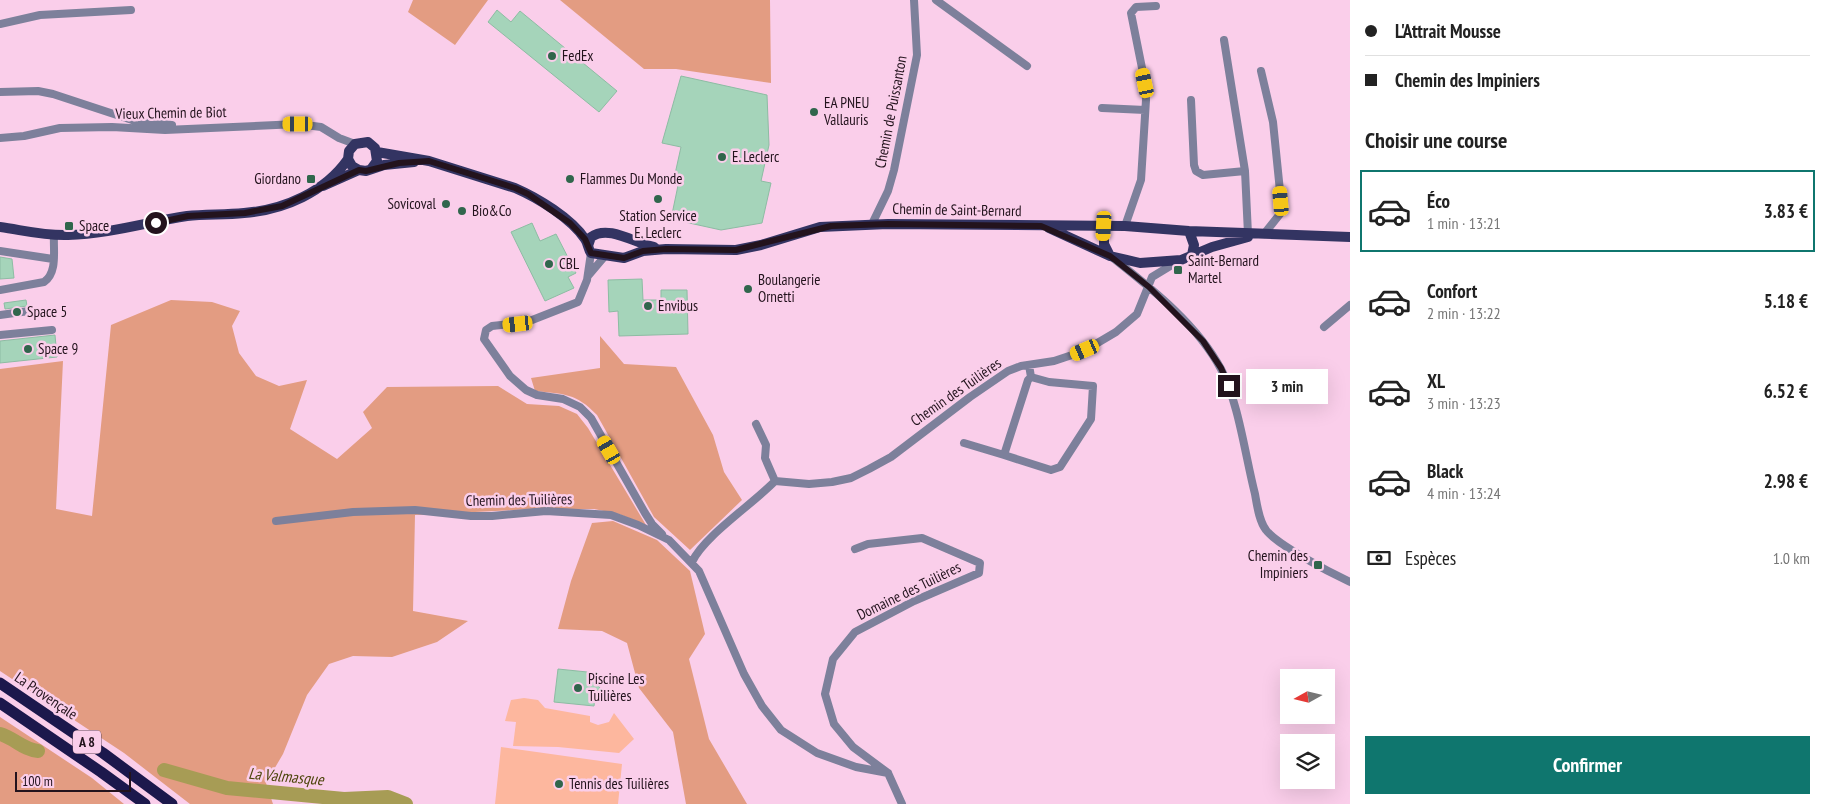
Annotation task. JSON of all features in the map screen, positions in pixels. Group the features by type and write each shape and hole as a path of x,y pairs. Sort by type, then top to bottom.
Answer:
{"highway":[{"name":"La Provençale","path":"0,683 103,752 172,804"},
{"name":"La Provençale","path":"0,703 145,804"}],"main road":[{"path":"320,188 341,169 351,151 368,142 377,152 429,161 515,188 528,194 570,223 585,239 590,250"},
{"path":"351,151 352,166 366,171 372,168 399,163 429,161"},
{"path":"372,168 377,161 377,152"},
{"path":"0,227 54,235 118,230 188,216 264,211 282,206 359,170"},
{"path":"570,223 599,233"},
{"name":"Chemin de Saint-Bernard","path":"590,250 606,256 624,258 643,251 666,249 736,250 760,245 820,227 872,224 1126,226 1189,231 1350,237"},
{"name":"Chemin de Saint-Bernard","path":"1041,226 1110,256 1140,263 1181,260 1256,234"},
{"path":"1104,226 1104,244 1110,256"},
{"path":"1189,231 1194,245 1192,255"},
{"name":"Chemin de Saint-Bernard","path":"599,233 624,236 644,245 666,249"},
{"path":"590,250 591,237 599,233"},
{"path":"632,240 635,248 632,255"}],"street":[{"name":"Chemin de Puissanton","path":"872,224 888,191 894,170 917,55 914,0"},
{"path":"936,0 1027,66"},
{"path":"1126,226 1141,180 1145,110 1145,83 1131,13 1136,7 1156,6"},
{"path":"0,24 40,15 131,10"},
{"path":"1224,40 1256,234 1280,214 1281,201 1274,122 1261,70"},
{"path":"0,92 53,94 132,120 191,127"},
{"path":"1191,100 1194,165 1196,171 1203,175 1245,171"},
{"path":"1102,108 1145,110"},
{"name":"Vieux Chemin de Biot","path":"0,138 24,136 60,128 112,127 165,130 191,127 307,124 321,127 339,138 351,151"},
{"path":"0,290 44,282 49,278 53,271 54,235"},
{"path":"590,250 588,276 578,302 527,322 492,326 486,330 485,342 495,352 510,376 526,390 537,395 563,399 580,407 591,418 648,519 669,540"},
{"path":"0,252 53,259"},
{"path":"588,276 606,256"},
{"path":"1110,256 1149,287 1203,341 1223,374 1231,394 1264,528 1276,540 1350,582"},
{"name":"Chemin des Tuilières","path":"775,481 819,484 851,478 891,457 993,380 1015,368 1054,361 1076,354 1106,339 1136,314 1152,277 1181,260"},
{"path":"1324,327 1350,305"},
{"path":"0,315 29,311"},
{"path":"0,335 52,330"},
{"path":"1004,455 1028,380 1031,377 1029,366"},
{"path":"964,443 1051,470 1060,467 1091,418 1093,386 1049,382 1031,377"},
{"path":"756,424 766,445 765,458 775,481 763,494 704,545 692,562 702,576 744,674 762,706 781,730 817,753 856,767 888,773"},
{"name":"Chemin des Tuilières","path":"276,521 353,512 415,510 471,516 546,511 611,515 638,525 669,540 692,562"},
{"name":"Domaine des Tuilières","path":"855,549 868,544 922,538 980,563 979,574 914,601 855,632 832,659 825,694 834,724 853,747 888,773 902,804"}],"shaded area":[{"path":"413,0 488,0 455,45 408,12"},
{"path":"560,0 770,0 771,83 676,69 644,69"},
{"path":"171,300 212,302 240,311 232,326 239,353 256,376 279,386 307,380 290,429 337,459 372,428 363,412 387,387 498,386 527,404 559,406 577,414 588,428 646,525 619,514 594,509 535,509 415,515 413,611 468,621 437,642 392,657 353,656 329,664 307,695 283,754 266,783 273,804 190,804 124,753 0,671 0,369 63,361 56,509 92,516 111,325"},
{"path":"600,336 624,364 676,367 713,435 724,472 742,500 690,550 654,517 597,415 583,402 569,396 535,391 531,378 600,368"},
{"path":"613,521 657,540 690,571 705,634 689,659 709,739 747,804 686,804 673,732 639,688 627,643 602,631 558,629 571,581 592,523"},
{"path":"524,698 538,700 545,708 590,716 590,722 598,725 609,722 614,713 634,739 619,753 558,747 513,746 516,722 505,721 511,700"},
{"path":"0,717 92,778 124,804 0,804"},
{"name":"Tennis des Tuilières","path":"501,747 622,764 618,804 495,804"}],"building":[{"name":"FedEx","path":"497,10 511,22 520,11 617,91 599,112 488,22"},
{"name":"E. Leclerc","path":"681,76 767,95 769,145 761,181 771,183 762,223 721,230 671,219 680,176 675,174 681,147 662,143"},
{"name":"CBL","path":"532,223 540,241 556,234 576,273 568,277 574,288 545,301 511,232"},
{"path":"0,257 12,259 14,278 0,279"},
{"name":"Envibus","path":"642,279 643,300 661,300 661,290 687,290 688,334 619,336 618,311 609,312 608,280"},
{"path":"26,300 27,306 5,309 4,303"},
{"name":"Space 9","path":"55,335 57,357 0,363 0,341"},
{"name":"Piscine Les Tuilières","path":"558,669 597,673 596,683 604,693 595,699 594,706 554,702"}],"waterway":[{"name":"La Valmasque","path":"0,734 38,751"},
{"name":"La Valmasque","path":"164,770 227,788 344,799 388,797 406,804"}],"place":[{"name":"FedEx","path":"552,56"},
{"name":"EA PNEU Vallauris","path":"814,112"},
{"name":"E. Leclerc","path":"722,157"},
{"name":"Giordano","path":"311,179"},
{"name":"Flammes Du Monde","path":"570,179"},
{"name":"Station Service E. Leclerc","path":"658,199"},
{"name":"Sovicoval","path":"446,204"},
{"name":"Bio&Co","path":"462,211"},
{"name":"Space","path":"69,226"},
{"name":"CBL","path":"549,264"},
{"name":"Saint-Bernard Martel","path":"1178,270"},
{"name":"Boulangerie Ornetti","path":"748,289"},
{"name":"Envibus","path":"648,306"},
{"name":"Space 5","path":"17,312"},
{"name":"Space 9","path":"28,349"},
{"name":"Chemin des Impiniers","path":"1318,565"},
{"name":"Piscine Les Tuilières","path":"578,688"},
{"name":"Tennis des Tuilières","path":"559,784"}],"route":[{"path":"156,223 188,216 264,211 288,204 359,170 366,171 384,165 429,161 490,179 528,194 570,223 585,239 591,253 619,258 628,258 643,251 666,249 736,250 782,239 820,227 831,226 888,224 1041,226 1057,231 1110,256 1149,287 1203,341 1221,368 1229,386"}]}
